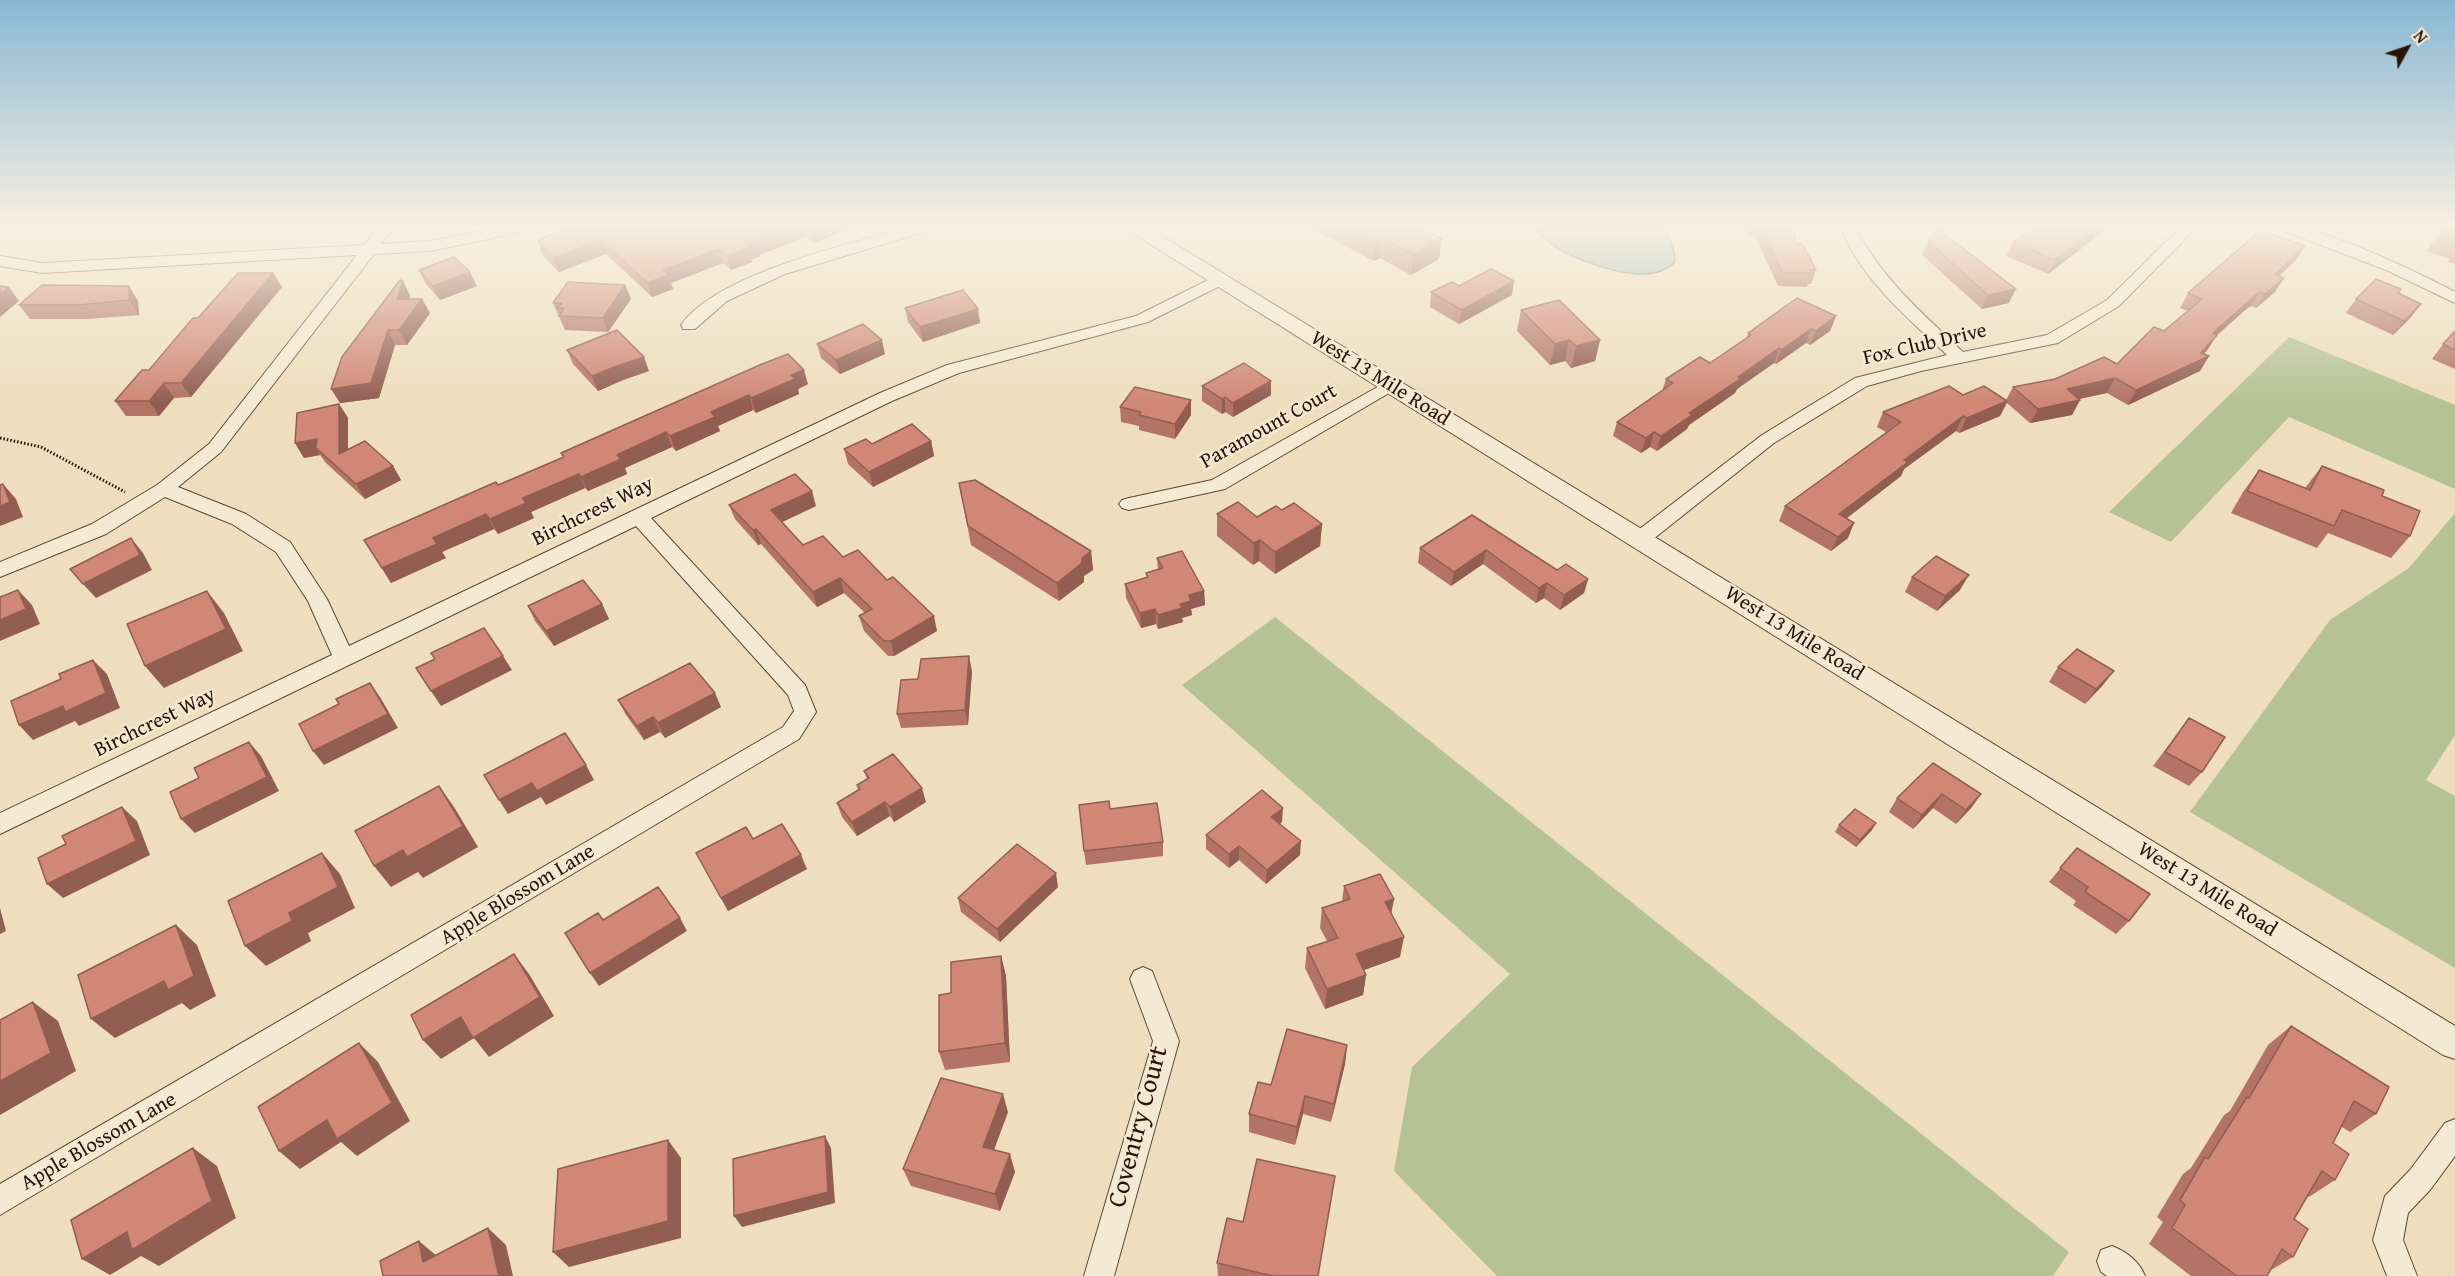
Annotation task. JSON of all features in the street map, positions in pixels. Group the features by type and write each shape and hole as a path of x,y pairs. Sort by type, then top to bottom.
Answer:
{"street":[{"path":"0,570 99,529 164,489 215,448 342,285"},
{"path":"689,325 721,298 750,285"},
{"name":"Birchcrest Way","path":"0,824 886,397 944,373 1142,319 1211,285"},
{"name":"West 13 Mile Road","path":"1227,285 2455,1044"},
{"path":"1886,285 1961,359"},
{"name":"Fox Club Drive","path":"1640,539 1768,439 1861,382 1918,366 2052,339 2113,303 2131,285"},
{"path":"2430,285 2455,298"},
{"name":"Paramount Court","path":"1129,504 1218,485 1390,385"},
{"path":"164,489 238,519 283,548 317,599 344,658"},
{"name":"Apple Blossom Lane","path":"0,1200 791,733 805,712 797,691 639,517"},
{"name":"Coventry Court","path":"1099,1276 1166,1041 1143,980"},
{"path":"2402,1276 2388,1240 2395,1206 2420,1179 2455,1133"}],"path":[{"path":"0,438 41,447 106,480 142,502"}],"green space":[{"path":"2289,337 2455,405 2455,489 2289,417 2171,542 2109,512"},
{"path":"2455,513 2455,735 2426,780 2455,796 2455,968 2190,812 2330,620 2409,568"},
{"path":"1275,617 2069,1252 2053,1276 1497,1276 1394,1171 1412,1067 1510,974 1182,685"}],"building":[{"path":"42,285 129,286 129,300 78,305 19,305"},
{"path":"228,285 263,285 181,383 164,383 149,401 115,401 142,370 149,370 193,318 198,318"},
{"path":"397,285 402,285 397,299 422,299 399,330 388,330 371,383 331,389 342,357"},
{"path":"566,285 625,285 603,318 559,316 564,308 558,308 562,303 553,303"},
{"path":"1447,285 1508,285 1462,310 1431,292"},
{"path":"1976,285 2010,285 2016,289 1988,295"},
{"path":"2198,285 2276,285 2265,294 2260,292 2253,297 2213,333 2217,335 2201,353 2209,356 2136,390 2115,378 2067,389 2080,400 2038,409 2013,387 2055,379 2104,357 2117,364 2154,327 2164,331 2202,299 2188,293"},
{"path":"2370,285 2390,285 2401,289 2398,293 2421,304 2404,321 2356,299"},
{"path":"0,286 9,287 0,294"},
{"path":"963,290 978,309 920,327 905,308"},
{"path":"1797,298 1836,316 1816,331 1811,329 1781,350 1779,348 1661,436 1654,432 1646,438 1617,422 1673,383 1666,379 1700,357 1710,363 1751,335 1748,333"},
{"path":"1559,300 1600,340 1576,346 1569,340 1555,344 1521,310"},
{"path":"863,324 882,340 836,360 817,344"},
{"path":"617,330 644,357 592,376 567,350"},
{"path":"2455,331 2455,350 2443,344"},
{"path":"788,354 804,370 791,375 795,379 751,398 749,395 711,412 715,417 670,436 666,432 617,455 621,459 581,477 579,474 523,498 526,503 490,519 486,514 433,538 437,544 382,568 364,540 496,482 498,485 564,457 561,453"},
{"path":"1244,363 1271,381 1233,403 1202,386"},
{"path":"1949,386 1963,395 1984,386 2007,401 1967,418 1963,416 1904,460 1908,462 1839,514 1854,523 1838,537 1785,506 1901,422 1883,412"},
{"path":"1135,387 1191,400 1175,424 1139,415 1141,412 1120,407"},
{"path":"339,404 339,454 365,441 393,466 356,484 316,448 317,439 295,443 297,413"},
{"path":"912,424 931,441 869,472 844,449 866,439 872,444"},
{"path":"2322,466 2384,490 2382,496 2420,511 2410,536 2342,510 2334,526 2247,491 2259,470 2310,490"},
{"path":"795,474 812,491 771,510 803,545 823,536 843,557 858,550 887,580 893,577 934,616 891,641 884,641 859,616 872,609 840,578 813,592 756,529 753,530 729,505"},
{"path":"975,480 1091,551 1082,558 1082,563 1057,583 968,526 959,483"},
{"path":"3,484 10,502 0,506 0,485"},
{"path":"1238,502 1257,517 1276,506 1282,510 1294,503 1322,524 1275,552 1260,540 1254,543 1217,514"},
{"path":"1472,515 1557,570 1566,564 1588,579 1564,595 1547,583 1539,588 1486,550 1454,572 1420,548"},
{"path":"131,538 140,555 83,584 70,569"},
{"path":"1182,551 1204,591 1189,595 1191,601 1180,604 1182,608 1158,615 1155,609 1140,613 1125,584 1148,577 1146,573 1163,568 1157,558"},
{"path":"1936,556 1969,575 1945,596 1912,577"},
{"path":"583,580 602,604 546,631 528,606"},
{"path":"18,590 26,609 0,620 0,597"},
{"path":"207,591 226,629 145,666 127,624"},
{"path":"484,628 503,656 431,691 416,668 435,659 431,653"},
{"path":"2077,649 2114,671 2096,689 2058,667"},
{"path":"969,656 965,710 897,714 901,680 918,679 921,659"},
{"path":"93,660 106,693 65,712 63,706 19,725 11,701 61,679 59,674"},
{"path":"690,663 715,693 658,723 653,717 637,726 618,700"},
{"path":"370,683 388,714 313,751 299,724 339,704 336,699"},
{"path":"2189,718 2225,737 2202,772 2165,752"},
{"path":"565,733 586,765 537,791 532,783 499,800 484,775"},
{"path":"249,742 267,777 181,819 170,792 199,778 194,768"},
{"path":"893,754 922,788 890,807 885,802 852,822 837,803 860,789 857,785 869,778 864,771"},
{"path":"1933,763 1981,794 1966,810 1942,794 1922,815 1897,798"},
{"path":"439,786 463,826 407,857 403,850 374,866 355,831"},
{"path":"1262,790 1283,808 1271,817 1301,841 1267,870 1239,846 1229,854 1206,835"},
{"path":"1109,801 1110,809 1157,803 1163,842 1084,851 1079,805"},
{"path":"122,807 136,841 47,884 38,858 66,844 62,836"},
{"path":"1855,809 1876,823 1860,840 1839,825"},
{"path":"782,824 801,855 721,898 696,853 746,827 753,839"},
{"path":"1017,844 1056,873 997,929 958,898"},
{"path":"2077,848 2150,894 2129,921 2085,892 2088,887 2060,868"},
{"path":"322,853 338,887 289,913 292,921 245,946 228,901"},
{"path":"1380,874 1394,899 1385,902 1404,937 1356,954 1366,975 1327,989 1307,948 1338,938 1322,908 1350,899 1344,886"},
{"path":"658,887 680,918 590,973 565,933 598,913 603,920"},
{"path":"176,925 194,976 168,990 164,981 91,1019 78,975"},
{"path":"514,954 540,997 473,1038 461,1017 423,1040 411,1015"},
{"path":"1001,956 1005,1043 939,1052 939,995 951,993 951,962"},
{"path":"33,1002 51,1053 0,1081 0,1020"},
{"path":"2291,1026 2389,1087 2376,1114 2354,1101 2333,1143 2349,1154 2335,1180 2322,1171 2294,1219 2308,1229 2293,1257 2282,1249 2267,1276 2237,1276 2172,1228 2185,1205 2180,1200 2205,1157 2208,1159 2247,1097 2249,1098"},
{"path":"1287,1029 1347,1045 1334,1104 1305,1096 1297,1127 1249,1114 1258,1082 1271,1085"},
{"path":"359,1043 392,1103 337,1139 327,1120 279,1151 258,1107"},
{"path":"941,1078 1003,1094 983,1147 1010,1154 995,1194 903,1169"},
{"path":"825,1136 828,1192 734,1216 733,1159"},
{"path":"668,1140 668,1221 553,1252 558,1169"},
{"path":"193,1148 212,1201 132,1250 127,1232 82,1259 71,1220"},
{"path":"1257,1159 1335,1176 1318,1276 1273,1276 1217,1263 1227,1218 1243,1222"},
{"path":"488,1228 499,1276 383,1276 380,1261 419,1241 423,1262"}]}
